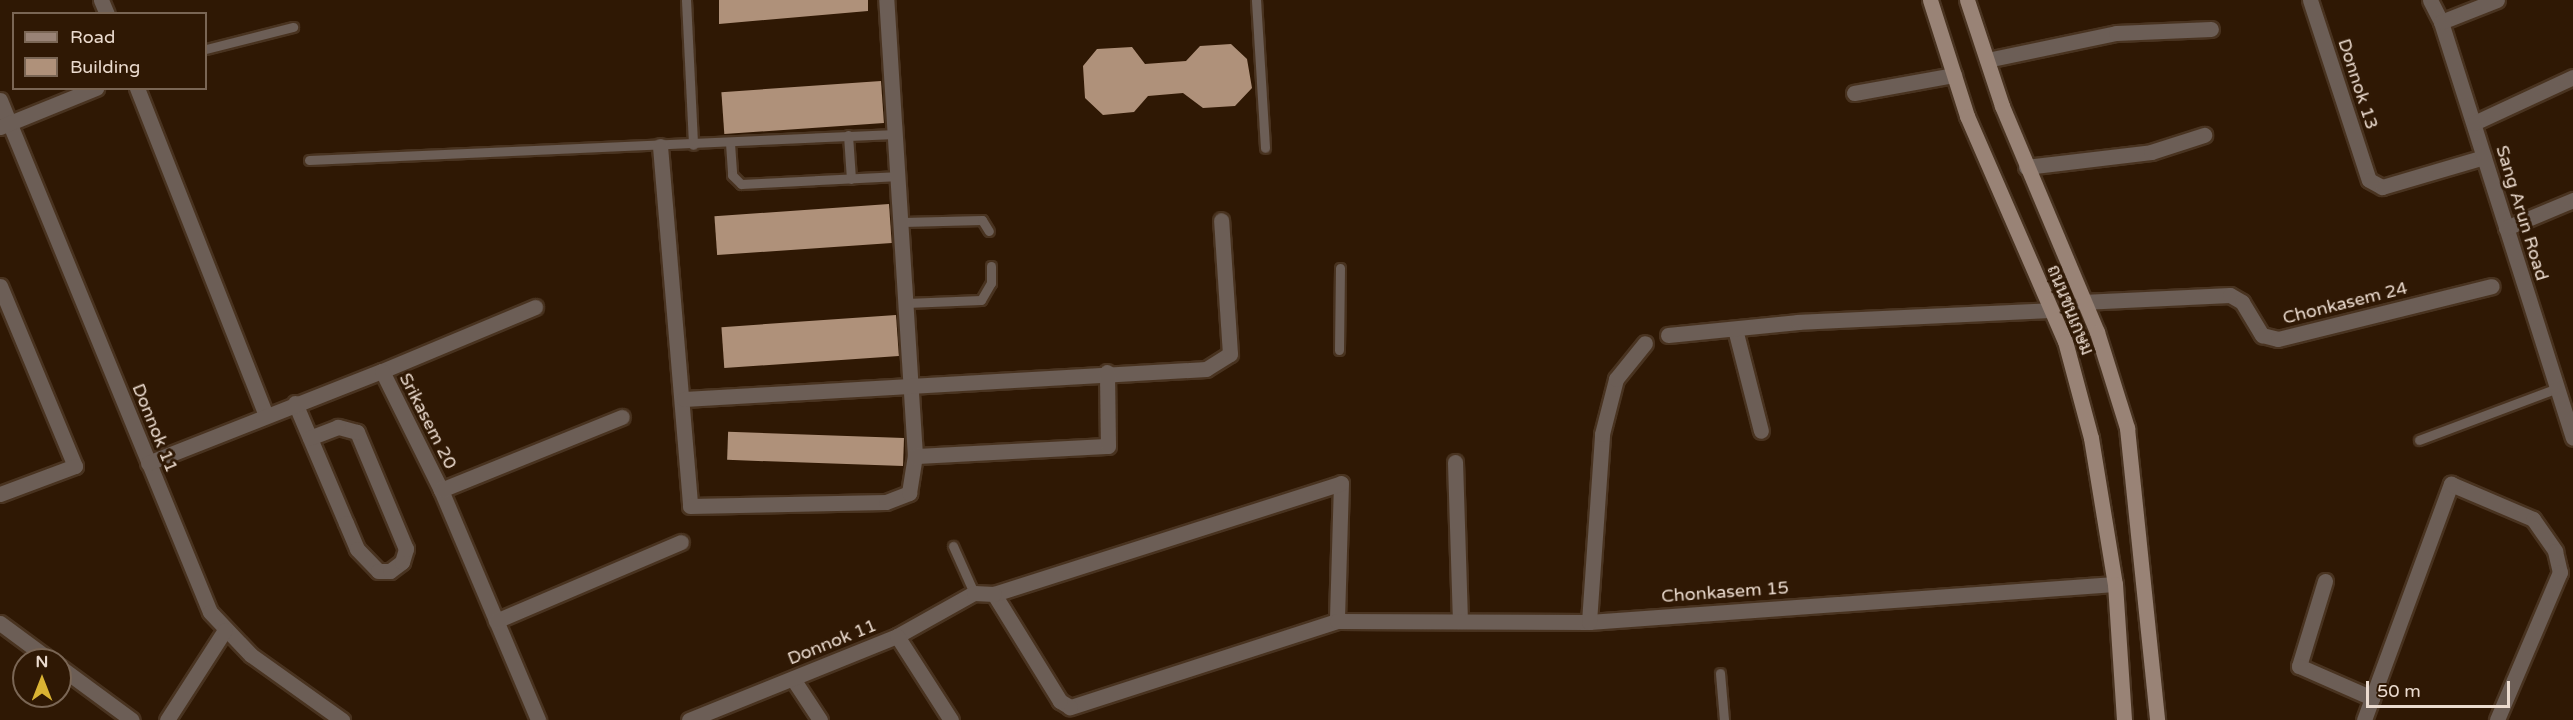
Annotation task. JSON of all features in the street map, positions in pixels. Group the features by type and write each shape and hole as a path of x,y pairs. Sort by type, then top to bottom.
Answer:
{"main road":[{"name":"ถนนชนเกษม","path":"1930,0 1954,75 2048,310 2065,340 2091,438 2115,584 2124,720"},
{"name":"ถนนชนเกษม","path":"1967,0 2026,167 2082,302 2097,332 2127,428 2157,720"}],"street":[{"path":"660,146 684,399 690,506 886,502 909,493 915,456 909,384 903,222 886,0"},
{"name":"Donnok 13","path":"2310,0 2369,180 2382,187 2484,157"},
{"name":"Sang Arun Road","path":"2430,0 2441,22 2474,123 2573,438"},
{"path":"2441,22 2497,0"},
{"path":"1987,60 2115,33 2211,29"},
{"path":"1854,93 1954,75"},
{"path":"2474,123 2573,77"},
{"path":"4,124 91,90"},
{"path":"138,90 266,415"},
{"name":"Donnok 11","path":"0,100 4,124 148,463 186,562 210,612 251,655 342,720"},
{"path":"2026,167 2151,152 2204,135"},
{"path":"2506,228 2573,200"},
{"path":"684,399 1107,372 1206,369 1230,354 1221,220"},
{"path":"0,286 75,465 0,494"},
{"name":"Chonkasem 24","path":"2082,302 2230,295 2242,302 2262,336 2278,339 2492,286"},
{"path":"382,371 535,307"},
{"path":"1668,336 1735,328 2048,310"},
{"path":"1735,328 1761,431"},
{"path":"1589,622 1602,434 1616,379 1645,343"},
{"name":"Srikasem 20","path":"148,463 295,403 382,371 441,490 538,720"},
{"path":"915,456 1108,446 1107,372"},
{"path":"295,403 357,549 378,571 390,571 402,562 406,549 357,432 338,426 310,438"},
{"path":"441,490 622,417"},
{"path":"1455,462 1460,621"},
{"path":"897,636 974,593 994,594 1341,483 1337,621"},
{"path":"2364,720 2451,484 2534,519 2555,551 2560,572 2497,720"},
{"path":"496,621 681,542"},
{"path":"2325,581 2299,666 2372,698"},
{"name":"Chonkasem 15","path":"994,594 1060,700 1070,707 1337,621 1589,622 2115,584"},
{"path":"0,623 34,648"},
{"path":"167,720 225,630"},
{"name":"Donnok 11","path":"689,720 897,636 951,720"},
{"path":"72,676 132,720"},
{"path":"793,679 820,720"}],"lane":[{"path":"686,0 693,145"},
{"path":"1256,0 1265,148"},
{"path":"207,49 293,27"},
{"path":"309,160 693,145 895,134"},
{"path":"848,135 851,179"},
{"path":"730,143 732,175 741,184 900,176"},
{"path":"903,222 982,220 989,231"},
{"path":"906,303 981,300 991,284 991,266"},
{"path":"1340,268 1340,350"},
{"path":"2419,440 2557,388"},
{"path":"953,546 974,593"},
{"path":"1720,673 1724,720"}],"building":[{"path":"719,0 868,0 868,11 719,24"},
{"path":"1231,44 1247,59 1252,88 1235,106 1203,108 1183,93 1148,96 1134,112 1103,115 1085,98 1083,66 1097,49 1132,47 1145,64 1186,61 1200,46"},
{"path":"881,81 884,123 724,134 721,92"},
{"path":"889,204 892,243 717,255 714,216"},
{"path":"896,315 899,356 724,368 721,327"},
{"path":"728,432 904,438 903,466 727,460"}]}
